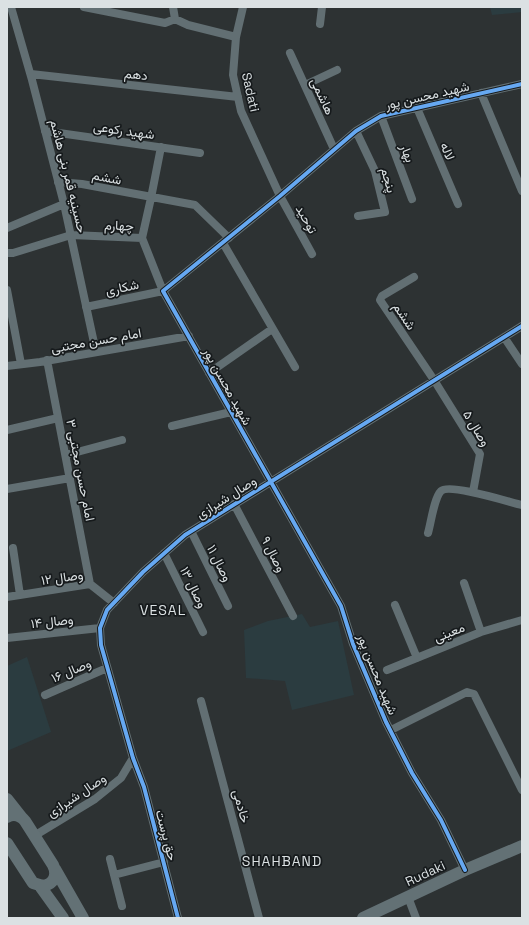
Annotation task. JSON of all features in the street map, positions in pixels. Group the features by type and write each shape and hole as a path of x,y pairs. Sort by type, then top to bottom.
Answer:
{"main road":[{"path":"7,799 34,836 83,918"},
{"path":"7,816 14,815 22,818"},
{"path":"7,842 33,883 40,886 63,918"},
{"name":"Rudaki","path":"363,918 465,870 522,846"},
{"path":"40,886 47,885 53,881 56,873 55,869"}],"street":[{"name":"حسینیه قمر بنی هاشم","path":"11,7 31,74 64,204 96,352"},
{"path":"84,7 165,23 175,20 188,25 236,37"},
{"path":"173,7 175,20"},
{"name":"Sadati","path":"243,7 236,37 233,75 241,110 280,196"},
{"path":"320,24 322,7"},
{"name":"هاشمی","path":"290,53 334,149"},
{"path":"305,85 337,70"},
{"name":"دهم","path":"31,74 238,98"},
{"name":"شهید محسن پور","path":"465,870 441,820 412,773 390,730 364,672 341,606 163,291 280,196 356,131 381,116 522,84"},
{"path":"481,94 522,191"},
{"name":"لاله","path":"417,108 458,204"},
{"name":"بهار","path":"381,116 412,199"},
{"name":"شهید رکوعی","path":"45,131 200,153"},
{"name":"پنجم","path":"356,131 375,170 385,212 358,216"},
{"path":"161,147 152,198 142,238 163,291"},
{"name":"ششم","path":"58,182 82,184 195,205 226,240 272,328 295,367"},
{"name":"توحید","path":"280,196 312,254"},
{"path":"7,228 64,204"},
{"path":"7,253 13,254 71,235"},
{"name":"چهارم","path":"71,235 142,238"},
{"name":"ششم","path":"414,277 382,296 380,300 434,380"},
{"path":"7,290 21,364"},
{"name":"شکاری","path":"86,307 163,291"},
{"name":"وصال شیرازی","path":"34,836 95,799 121,778 132,758 101,645 100,628 107,610 143,572 190,531 522,326"},
{"path":"209,373 272,328"},
{"name":"امام حسن مجتبی","path":"7,366 189,336"},
{"path":"504,337 522,364"},
{"name":"امام حسن مجتبی ۳","path":"47,360 90,584"},
{"name":"وصال ۵","path":"434,380 480,454 473,492"},
{"path":"172,426 231,412"},
{"path":"7,430 58,418"},
{"path":"66,455 122,440"},
{"path":"7,489 70,478"},
{"path":"428,533 437,498 441,491 447,488 473,492 522,505"},
{"name":"وصال ۹","path":"234,504 293,616"},
{"name":"وصال ۱۱","path":"190,531 228,606"},
{"path":"13,548 20,595"},
{"name":"وصال ۱۳","path":"164,553 203,632"},
{"path":"464,583 481,632"},
{"name":"وصال ۱۲","path":"7,597 90,584 114,603"},
{"path":"395,605 417,658"},
{"name":"معینی","path":"387,670 481,632 522,620"},
{"name":"وصال ۱۴","path":"7,638 100,628"},
{"name":"وصال ۱۶","path":"45,694 107,668"},
{"path":"390,730 467,692 474,694 522,790"},
{"name":"خادمی","path":"201,701 259,918"},
{"name":"حق پرست","path":"132,758 144,787 178,918"},
{"path":"110,859 122,906"},
{"path":"114,875 164,862"},
{"path":"408,897 416,918"}],"shaded area":[{"path":"490,7 522,7 522,12 492,15"},
{"path":"302,614 310,627 338,621 354,695 292,710 285,681 246,678 244,630 268,621"},
{"path":"27,657 51,732 7,751 7,666"}],"cycle path":[{"path":"465,870 441,820 412,773 386,722 353,644 341,606 163,291 280,196 356,131 381,116 522,84"},
{"path":"178,918 144,787 133,758 101,645 100,628 107,610 143,572 185,535 522,326"}],"district":[{"name":"VESAL","path":"163,610"},
{"name":"SHAHBAND","path":"282,861"}]}
